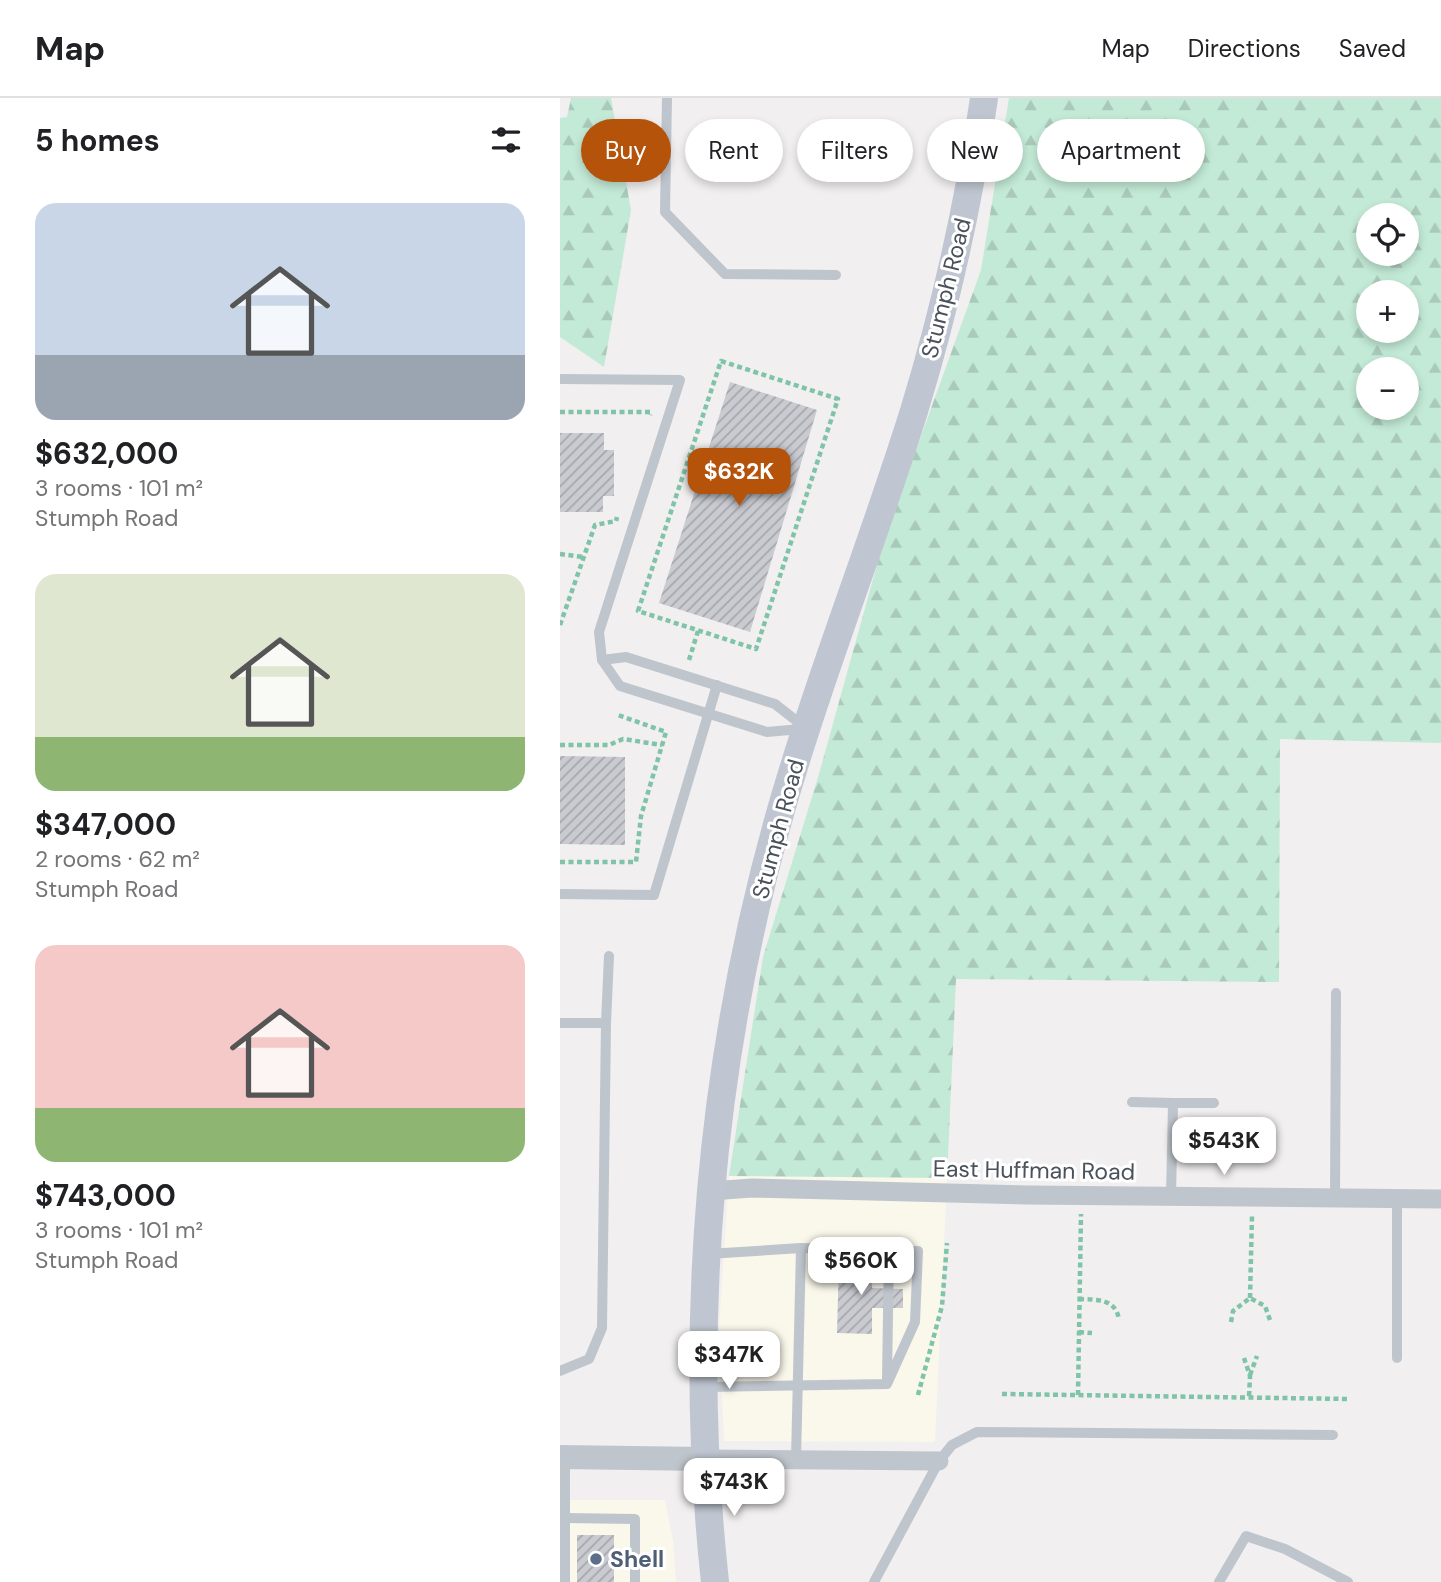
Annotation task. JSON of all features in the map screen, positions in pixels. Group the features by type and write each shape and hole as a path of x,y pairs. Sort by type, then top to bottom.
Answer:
{"main road":[{"name":"Stumph Road","path":"715,1582 705,1459 706,1254 729,1049 772,842 806,729 925,373 967,199 984,98"}],"street":[{"name":"East Huffman Road","path":"711,1191 752,1188 1081,1196 1441,1199"},
{"path":"563,1458 939,1461"}],"lane":[{"path":"667,98 665,212 725,274 836,275"},
{"path":"560,379 680,380 599,632 602,660 620,686 767,733 806,729"},
{"path":"602,660 626,657 775,704 806,729"},
{"path":"560,894 654,895 717,685"},
{"path":"560,1371 589,1359 602,1328 609,956"},
{"path":"1335,1198 1336,993"},
{"path":"560,1023 606,1023"},
{"path":"1132,1102 1214,1103"},
{"path":"1171,1196 1173,1103"},
{"path":"1397,1199 1397,1358"},
{"path":"796,1459 801,1248"},
{"path":"706,1254 801,1248 918,1251 915,1322 887,1384"},
{"path":"887,1384 889,1250"},
{"path":"705,1387 887,1384"},
{"path":"874,1582 939,1461 952,1445 977,1432 1334,1435"},
{"path":"563,1458 565,1582"},
{"path":"565,1518 635,1519 635,1582"},
{"path":"1220,1582 1246,1536 1286,1549 1348,1582"}],"path":[{"path":"720,360 838,399 755,649 698,631 638,611 720,360"},
{"path":"560,412 651,412 647,425"},
{"path":"560,622 595,525 616,522 620,509"},
{"path":"560,554 583,557"},
{"path":"685,675 698,631"},
{"path":"560,862 636,862 641,816 666,733 618,715"},
{"path":"560,746 609,746 623,739 662,745"},
{"path":"1078,1395 1081,1196"},
{"path":"1251,1298 1252,1197"},
{"path":"918,1395 942,1306 947,1243"},
{"path":"1231,1322 1237,1306 1251,1298"},
{"path":"1251,1298 1265,1306 1271,1322"},
{"path":"1079,1299 1107,1302 1116,1308 1119,1320"},
{"path":"1079,1332 1092,1333"},
{"path":"1249,1398 1250,1376 1257,1356"},
{"path":"1244,1358 1250,1376"},
{"path":"1002,1394 1349,1399"}],"shaded area":[{"path":"729,1176 947,1178 935,1442 724,1441 719,1328"},
{"path":"560,1500 665,1500 673,1541 676,1582 560,1582"}],"green space":[{"path":"571,98 611,98 615,119 581,119 581,182 626,182 631,210 604,367 560,337 560,118 567,117"},
{"path":"1009,98 1441,98 1441,743 1280,739 1279,982 956,979 947,1178 729,1176 763,957 819,774 885,536 981,270 995,182 1023,182 1023,119 1006,119"}],"building":[{"path":"730,382 817,410 750,632 659,603"},
{"path":"560,433 604,433 604,450 614,450 614,496 603,496 603,512 560,512"},
{"path":"560,756 625,757 625,845 560,844"},
{"path":"839,1260 872,1260 872,1288 903,1289 903,1308 872,1308 872,1334 837,1333"},
{"name":"Shell","path":"577,1535 614,1535 614,1582 577,1582"}],"place":[{"name":"Shell","path":"596,1559"}]}
